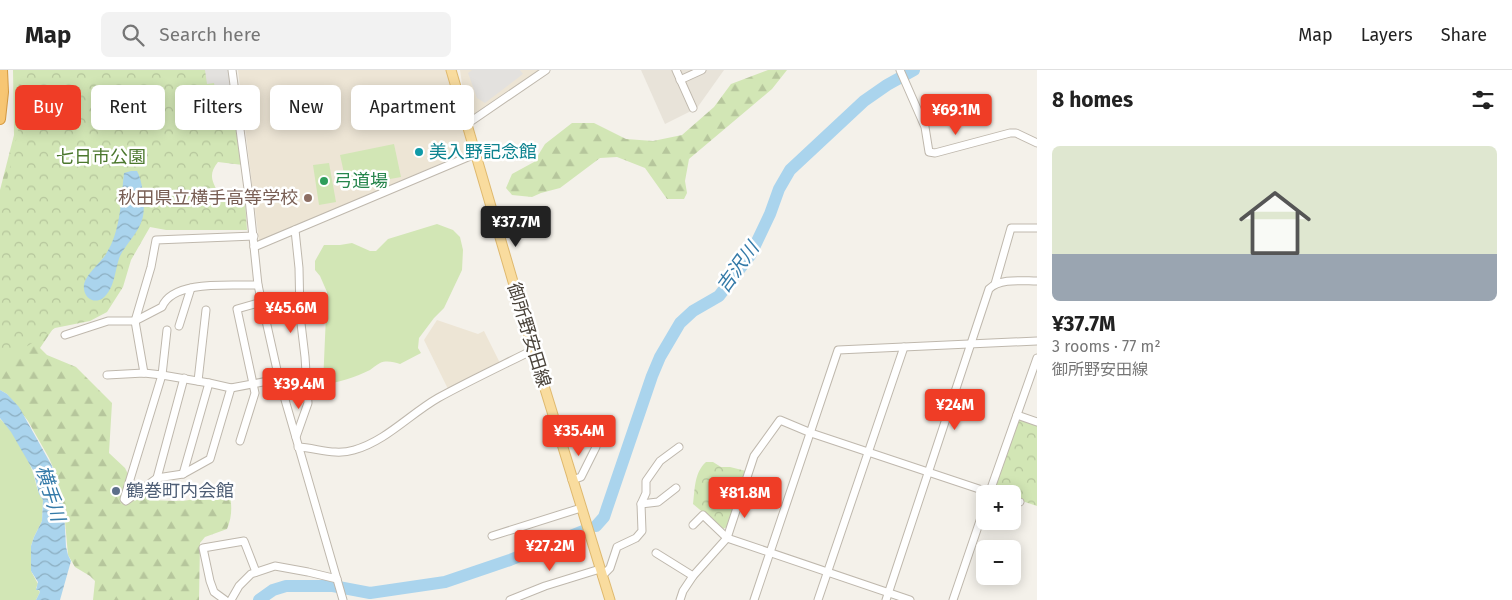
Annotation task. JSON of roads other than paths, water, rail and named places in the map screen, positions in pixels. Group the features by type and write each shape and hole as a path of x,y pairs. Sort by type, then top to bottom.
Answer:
{"highway":[{"path":"0,119 3,92 2,70"}],"main road":[{"name":"御所野安田線","path":"451,70 455,85"},
{"name":"御所野安田線","path":"469,130 572,480 610,600"}],"street":[{"path":"232,70 254,236 258,285 279,379 295,438 343,598"},
{"path":"474,119 546,70"},
{"path":"676,70 693,108"},
{"path":"680,80 702,70"},
{"path":"900,70 925,127 930,152 935,153 1016,133 1037,143"},
{"path":"254,248 476,154"},
{"path":"887,596 1012,228 1037,228"},
{"path":"295,230 308,404 295,438"},
{"path":"144,374 135,322 152,267 156,240 254,236"},
{"path":"994,284 1037,280"},
{"path":"64,336 108,321 135,322 162,307 165,300 184,289 200,286 258,285"},
{"path":"179,326 191,288"},
{"path":"240,441 255,392 237,309 262,302"},
{"path":"198,381 206,310"},
{"path":"167,330 162,375 124,499 126,501 156,478 183,474 210,459 231,388"},
{"path":"754,600 838,350 1037,341"},
{"path":"818,600 904,347"},
{"path":"298,447 327,452 355,450 377,440 437,399 533,350"},
{"path":"994,485 1037,358"},
{"path":"107,375 162,375 209,382 231,388 279,379"},
{"path":"156,478 184,378"},
{"path":"183,474 209,382"},
{"path":"1017,415 1037,422"},
{"path":"680,600 683,591 693,576 727,538 754,456 780,420 811,433 976,488"},
{"path":"572,480 581,477 596,447"},
{"path":"510,600 545,586 610,568 617,547 636,538 642,531 641,504 646,493 646,481 660,461 679,447"},
{"path":"641,504 658,502 676,488"},
{"path":"492,536 581,508"},
{"path":"693,525 703,515 727,538 887,596 910,600"},
{"path":"953,600 977,530"},
{"path":"225,600 214,592 203,548 244,541 256,572"},
{"path":"656,553 693,576"},
{"path":"231,600 239,586 251,574 275,566 337,579"}],"water":[{"path":"137,171 141,181 144,202 142,220 120,256 107,294 100,300 91,300 85,293 84,284 88,275 103,258 111,245 120,215 124,173"},
{"name":"横手川","path":"0,390 7,394 19,407 52,466 64,510 66,547 71,561 60,600 36,600 40,592 36,590 38,582 31,571 31,546 42,521 43,500 39,494 33,470 11,432 0,418"}],"waterway":[{"name":"吉沢川","path":"596,526 604,517 652,376 660,357 680,323 693,311 719,296 751,254 770,214 779,189 790,170 864,101 914,70"},
{"name":"吉沢川","path":"259,600 273,590 286,586 333,586 370,593 445,582 510,560 588,529"}],"place":[{"name":"美入野記念館","path":"419,152"},
{"name":"弓道場","path":"324,181"},
{"name":"秋田県立横手高等学校","path":"308,198"},
{"name":"鶴巻町内会館","path":"116,491"}],"park label":[{"name":"七日市公園","path":"101,157"}]}
